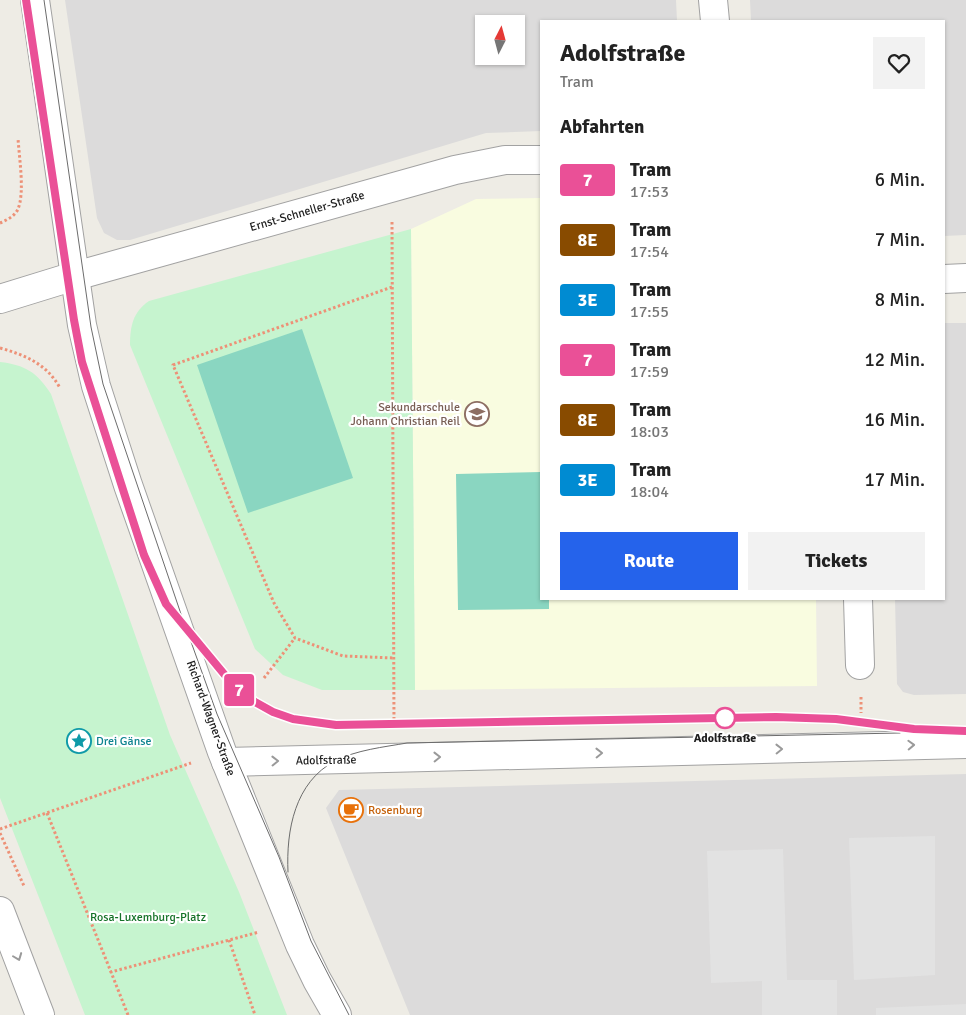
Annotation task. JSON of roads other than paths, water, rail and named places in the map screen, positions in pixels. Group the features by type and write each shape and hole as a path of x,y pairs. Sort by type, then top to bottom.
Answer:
{"street":[{"name":"Richard-Wagner-Straße","path":"35,0 82,325 96,386 128,485 224,757 291,922 317,980 337,1015"},
{"path":"713,0 715,20"},
{"name":"Ernst-Schneller-Straße","path":"0,299 75,276 455,170 505,160 540,160"},
{"path":"945,279 966,278"},
{"path":"858,600 860,665"},
{"name":"Adolfstraße","path":"224,757 395,758 966,744"},
{"path":"0,912 40,1015"}],"tram line":[{"path":"26,0 82,362 144,555 166,605 234,686 255,702 273,712 293,719 336,725 776,717 836,719 914,729 962,731"},
{"name":"7","path":"26,0 74,320 82,362 92,396 144,555 166,604 219,671 234,686 255,702 273,712 293,719 336,725 776,717 836,719 914,729 966,731"},
{"path":"44,0 91,327 103,384 183,620"},
{"path":"190,639 217,714 279,857 311,941 349,1015"},
{"path":"288,872 291,824 302,794 310,781 321,770 335,761 370,749 407,743 900,733"}],"place":[{"name":"Sekundarschule Johann Christian Reil","path":"477,414"},
{"name":"Adolfstraße","path":"725,718"},
{"name":"Drei Gänse","path":"79,741"},
{"name":"Rosenburg","path":"351,810"}],"park label":[{"name":"Rosa-Luxemburg-Platz","path":"148,917"}]}
